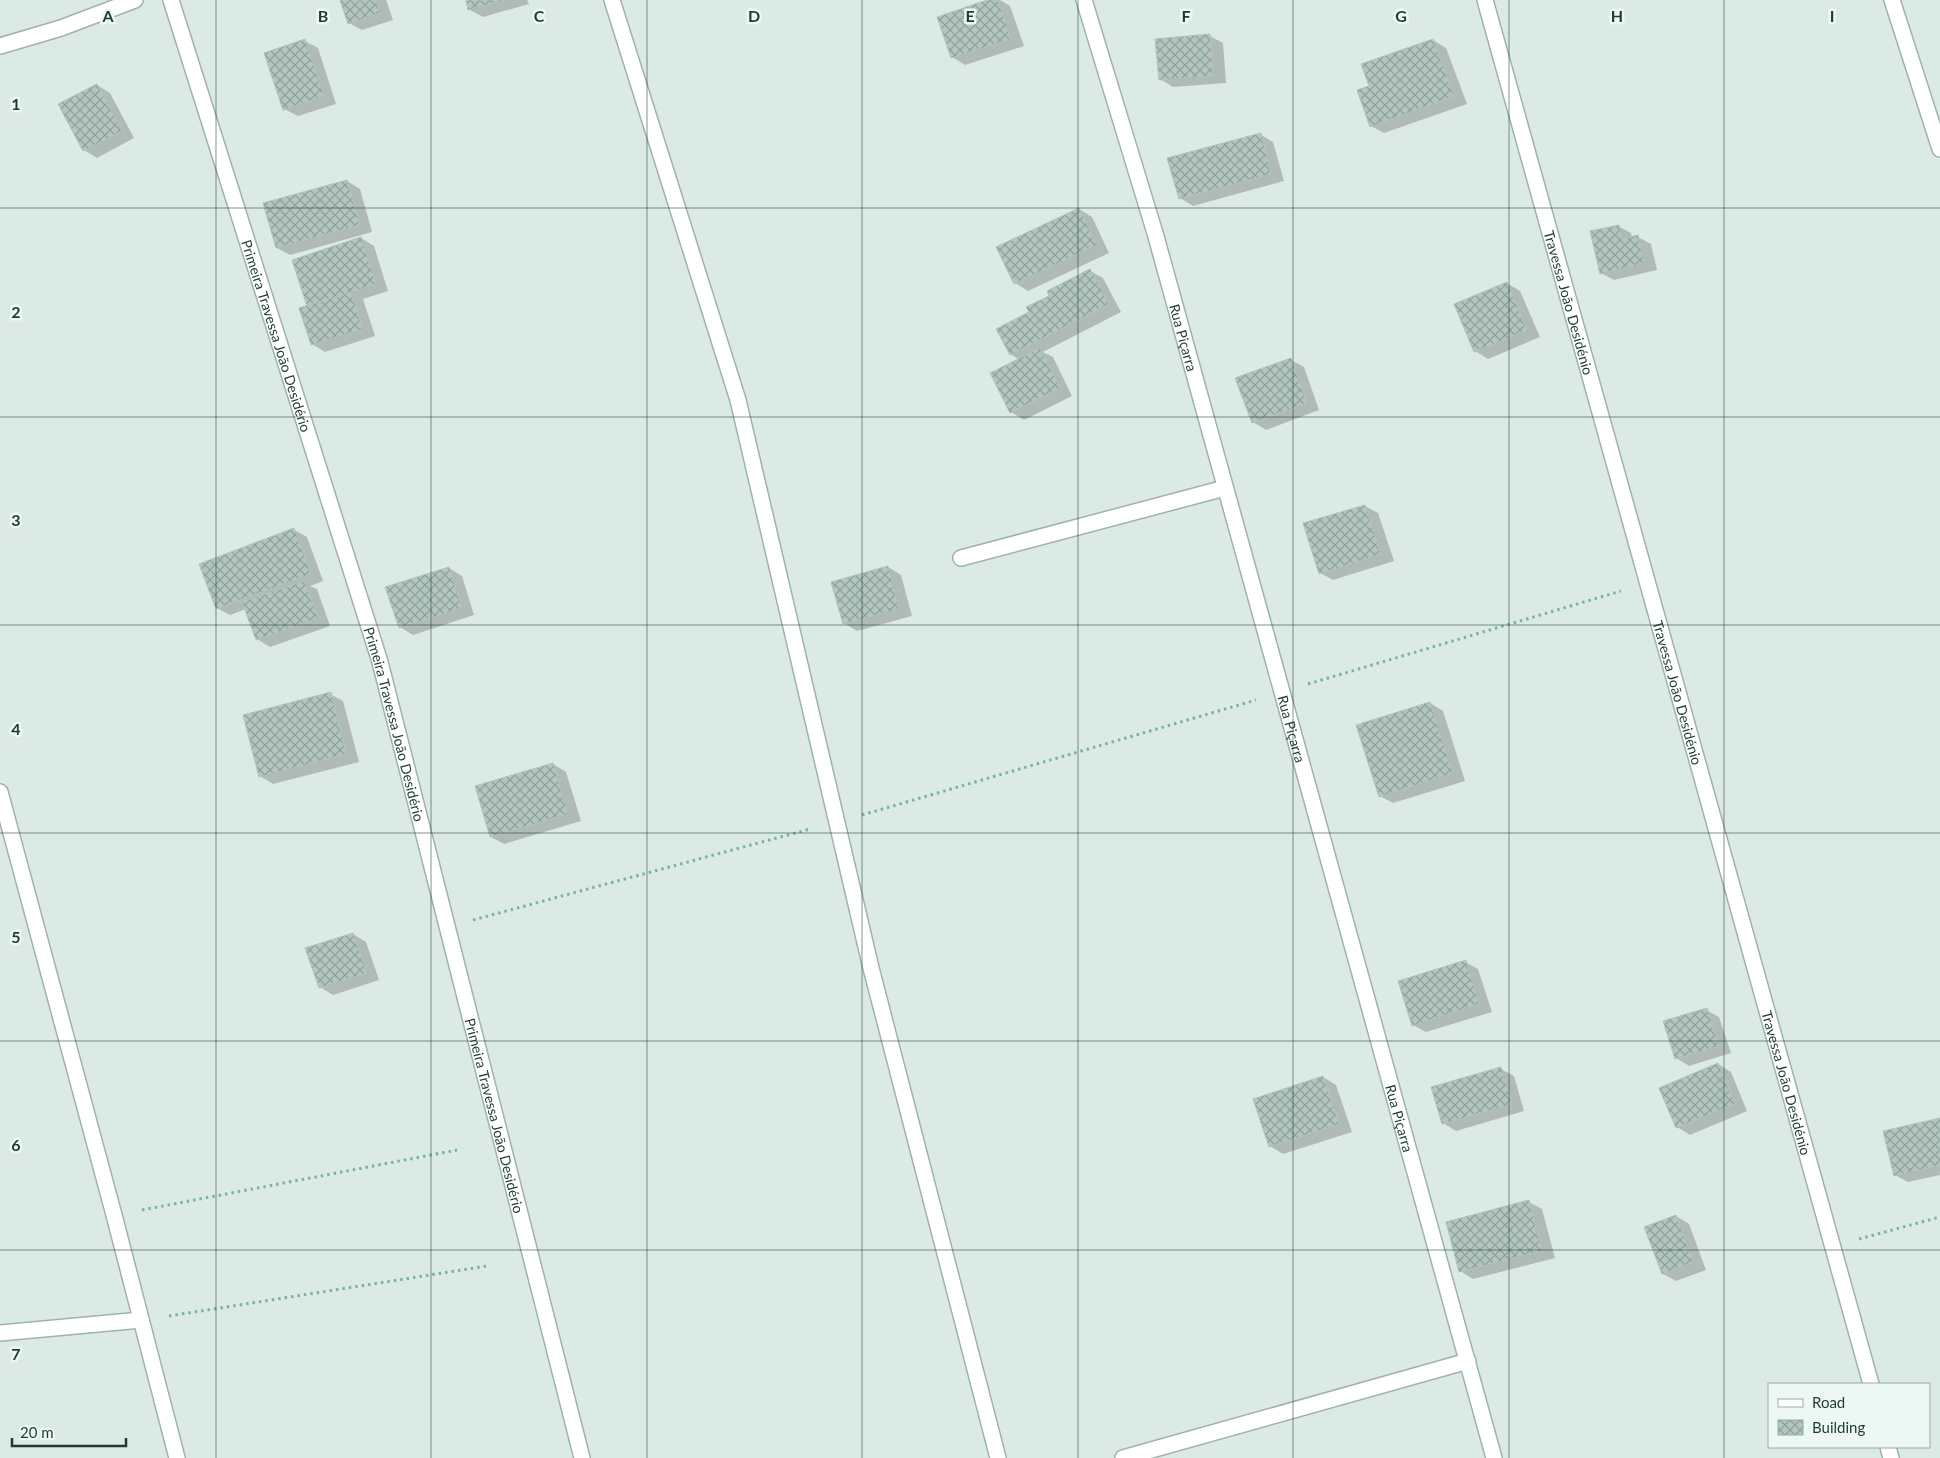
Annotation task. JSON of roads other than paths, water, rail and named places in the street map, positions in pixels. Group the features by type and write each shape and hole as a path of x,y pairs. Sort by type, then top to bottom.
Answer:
{"street":[{"path":"0,46 61,28 135,0"},
{"name":"Primeira Travessa João Desidério","path":"171,0 380,662 582,1458"},
{"path":"612,0 738,400 871,968 998,1458"},
{"name":"Rua Piçarra","path":"1084,0 1155,233 1494,1458"},
{"name":"Travessa João Desidénio","path":"1485,0 1871,1383"},
{"path":"1892,0 1940,149"},
{"path":"961,558 1225,488"},
{"path":"0,792 114,1215 177,1458"},
{"path":"0,1334 141,1320"},
{"path":"1124,1458 1468,1361"}]}
